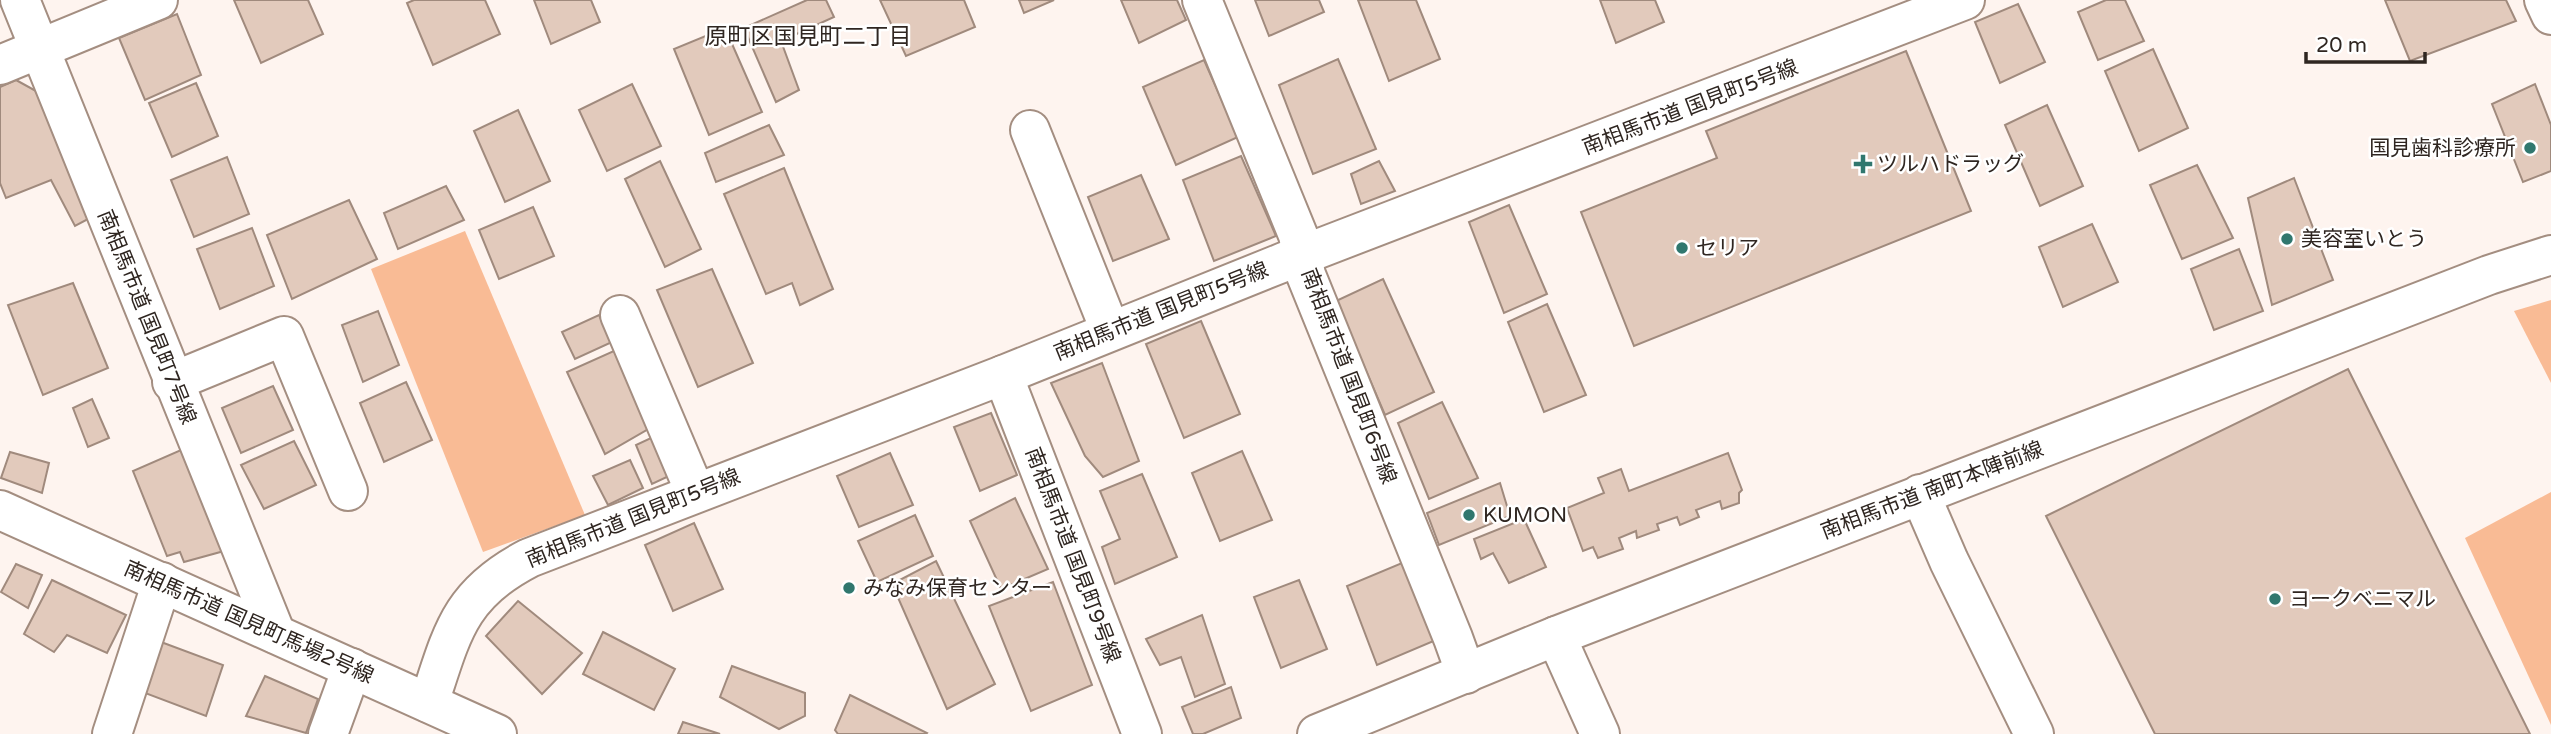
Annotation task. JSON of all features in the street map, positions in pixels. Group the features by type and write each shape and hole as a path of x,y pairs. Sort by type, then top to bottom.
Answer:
{"street":[{"name":"南相馬市道 国見町7号線","path":"20,0 275,634"},
{"path":"0,65 158,0"},
{"name":"南相馬市道 国見町6号線","path":"1202,0 1298,235 1306,275 1466,674"},
{"name":"南相馬市道 国見町5号線","path":"429,703 452,633 467,605 487,584 529,558 695,492 1003,376 1110,330 1302,255 1965,0"},
{"path":"2544,0 2551,15"},
{"path":"1030,130 1110,330"},
{"name":"南相馬市道 南町本陣前線","path":"1331,731 1556,636 2463,285 2551,255"},
{"path":"620,315 695,492"},
{"path":"172,382 284,336 348,491"},
{"name":"南相馬市道 国見町9号線","path":"1003,376 1142,734"},
{"path":"1920,494 1948,561 2034,734"},
{"name":"南相馬市道 国見町馬場2号線","path":"0,510 497,734"},
{"path":"112,734 162,582"},
{"path":"1556,636 1600,734"},
{"path":"328,734 352,668"}],"shaded area":[{"path":"465,231 585,515 483,552 371,269"},
{"path":"2551,300 2551,383 2514,311"},
{"path":"2551,492 2551,725 2465,538"}],"building":[{"path":"234,0 308,0 323,34 261,63"},
{"path":"414,0 485,0 500,34 433,65 407,3"},
{"path":"534,0 591,0 600,22 551,44"},
{"path":"807,0 826,0 834,17 781,41 799,90 776,102 744,28"},
{"path":"880,0 964,0 975,27 906,56"},
{"path":"1019,0 1054,0 1024,13"},
{"path":"1121,0 1177,0 1186,20 1139,43"},
{"path":"1255,0 1319,0 1324,12 1269,36"},
{"path":"1358,0 1416,0 1440,59 1389,81"},
{"path":"1600,0 1655,0 1664,22 1616,43"},
{"path":"2106,0 2125,0 2144,41 2098,60 2078,12"},
{"path":"2385,0 2506,0 2516,21 2410,61"},
{"path":"2018,4 2045,62 2000,83 1975,22"},
{"path":"177,14 201,75 145,100 119,38"},
{"path":"725,28 762,112 709,135 674,49"},
{"path":"2153,49 2188,128 2139,151 2105,71"},
{"path":"1906,51 1971,211 1634,346 1581,212 1717,158 1706,131"},
{"path":"1338,59 1376,149 1313,174 1279,85"},
{"path":"1204,60 1238,137 1176,165 1143,87"},
{"path":"16,80 36,91 90,218 75,226 51,180 6,198 0,183 0,87"},
{"path":"196,83 218,136 172,157 149,103"},
{"path":"632,84 661,146 607,171 579,110"},
{"name":"国見歯科診療所","path":"2535,84 2551,125 2551,171 2523,182 2492,104"},
{"path":"2047,105 2083,186 2040,206 2005,125"},
{"path":"518,110 550,181 505,202 474,131"},
{"path":"769,125 784,155 716,182 705,153"},
{"path":"1241,156 1276,236 1214,261 1183,180"},
{"path":"227,157 249,214 194,237 171,180"},
{"path":"660,161 701,249 665,267 625,179"},
{"path":"1379,161 1395,191 1361,204 1351,174"},
{"path":"2197,165 2233,238 2182,259 2150,185"},
{"path":"784,168 833,289 800,305 792,283 766,294 724,194"},
{"path":"1141,175 1169,239 1113,261 1088,197"},
{"name":"美容室いとう","path":"2294,178 2333,280 2272,305 2248,198"},
{"path":"446,186 464,220 398,249 384,213"},
{"path":"349,200 377,259 292,299 267,235"},
{"path":"1509,205 1547,294 1504,313 1469,222"},
{"path":"533,207 554,256 499,279 479,230"},
{"path":"2092,224 2118,282 2063,307 2039,247"},
{"path":"252,228 274,286 220,309 197,249"},
{"path":"2239,249 2263,311 2214,330 2191,269"},
{"path":"712,269 753,363 698,387 657,290"},
{"path":"1383,279 1434,392 1385,415 1336,301"},
{"path":"73,283 108,368 43,395 8,305"},
{"path":"1547,304 1586,395 1544,412 1508,322"},
{"path":"378,311 399,365 363,382 342,325"},
{"path":"599,315 612,342 575,359 562,332"},
{"path":"1201,321 1240,414 1184,438 1146,344"},
{"path":"616,350 650,428 605,454 567,372"},
{"path":"1102,363 1139,461 1103,477 1085,456 1051,383"},
{"name":"ヨークベニマル","path":"2348,369 2530,734 2155,734 2046,516"},
{"path":"406,382 432,440 384,462 360,403"},
{"path":"273,386 293,430 241,453 222,408"},
{"path":"92,399 109,438 88,447 73,408"},
{"path":"1442,402 1478,478 1429,499 1398,423"},
{"path":"991,413 1017,475 980,491 954,427"},
{"path":"653,437 669,476 652,484 636,445"},
{"path":"294,441 316,485 264,509 241,465"},
{"path":"181,450 224,551 184,562 180,552 167,556 133,471"},
{"path":"1242,451 1272,520 1220,541 1192,473"},
{"path":"10,452 49,463 42,493 1,478"},
{"path":"890,453 913,505 859,527 837,476"},
{"path":"1728,453 1742,490 1739,493 1739,503 1722,509 1720,501 1696,510 1699,517 1680,525 1677,517 1657,524 1659,530 1637,538 1636,531 1619,538 1623,549 1598,558 1593,547 1583,551 1567,508 1604,493 1598,478 1621,469 1629,491"},
{"path":"630,460 643,488 608,505 593,476"},
{"path":"1142,474 1177,557 1115,584 1102,547 1120,539 1100,491"},
{"name":"KUMON","path":"1500,483 1510,516 1439,545 1427,513"},
{"path":"1015,498 1048,569 1001,589 970,521"},
{"path":"915,515 933,556 877,582 858,541"},
{"path":"1524,519 1546,567 1509,583 1493,553 1481,559 1474,539"},
{"path":"694,523 723,589 673,611 645,545"},
{"path":"936,561 995,684 947,709 892,584"},
{"path":"1402,563 1436,640 1377,665 1347,586"},
{"path":"16,564 42,575 28,608 1,592"},
{"path":"52,580 126,615 107,653 67,635 54,652 24,634"},
{"path":"1299,580 1327,649 1281,668 1254,597"},
{"path":"1053,582 1092,685 1031,711 989,606"},
{"path":"518,601 582,653 542,694 486,636"},
{"path":"1202,615 1225,684 1195,697 1181,657 1160,665 1146,639"},
{"path":"603,632 675,669 654,710 583,674"},
{"path":"161,642 223,665 206,716 145,693"},
{"path":"732,666 805,693 805,716 779,729 720,697"},
{"path":"265,676 318,699 306,733 246,716"},
{"path":"1231,687 1241,718 1203,734 1193,734 1182,707"},
{"path":"850,695 927,733 838,734 835,730"},
{"path":"683,722 720,734 678,734"}],"place":[{"name":"国見歯科診療所","path":"2530,148"},
{"name":"ツルハドラッグ","path":"1863,164"},
{"name":"美容室いとう","path":"2287,239"},
{"name":"セリア","path":"1682,248"},
{"name":"KUMON","path":"1469,515"},
{"name":"みなみ保育センター","path":"849,588"},
{"name":"ヨークベニマル","path":"2275,599"}],"district":[{"name":"原町区国見町二丁目","path":"808,36"}]}
